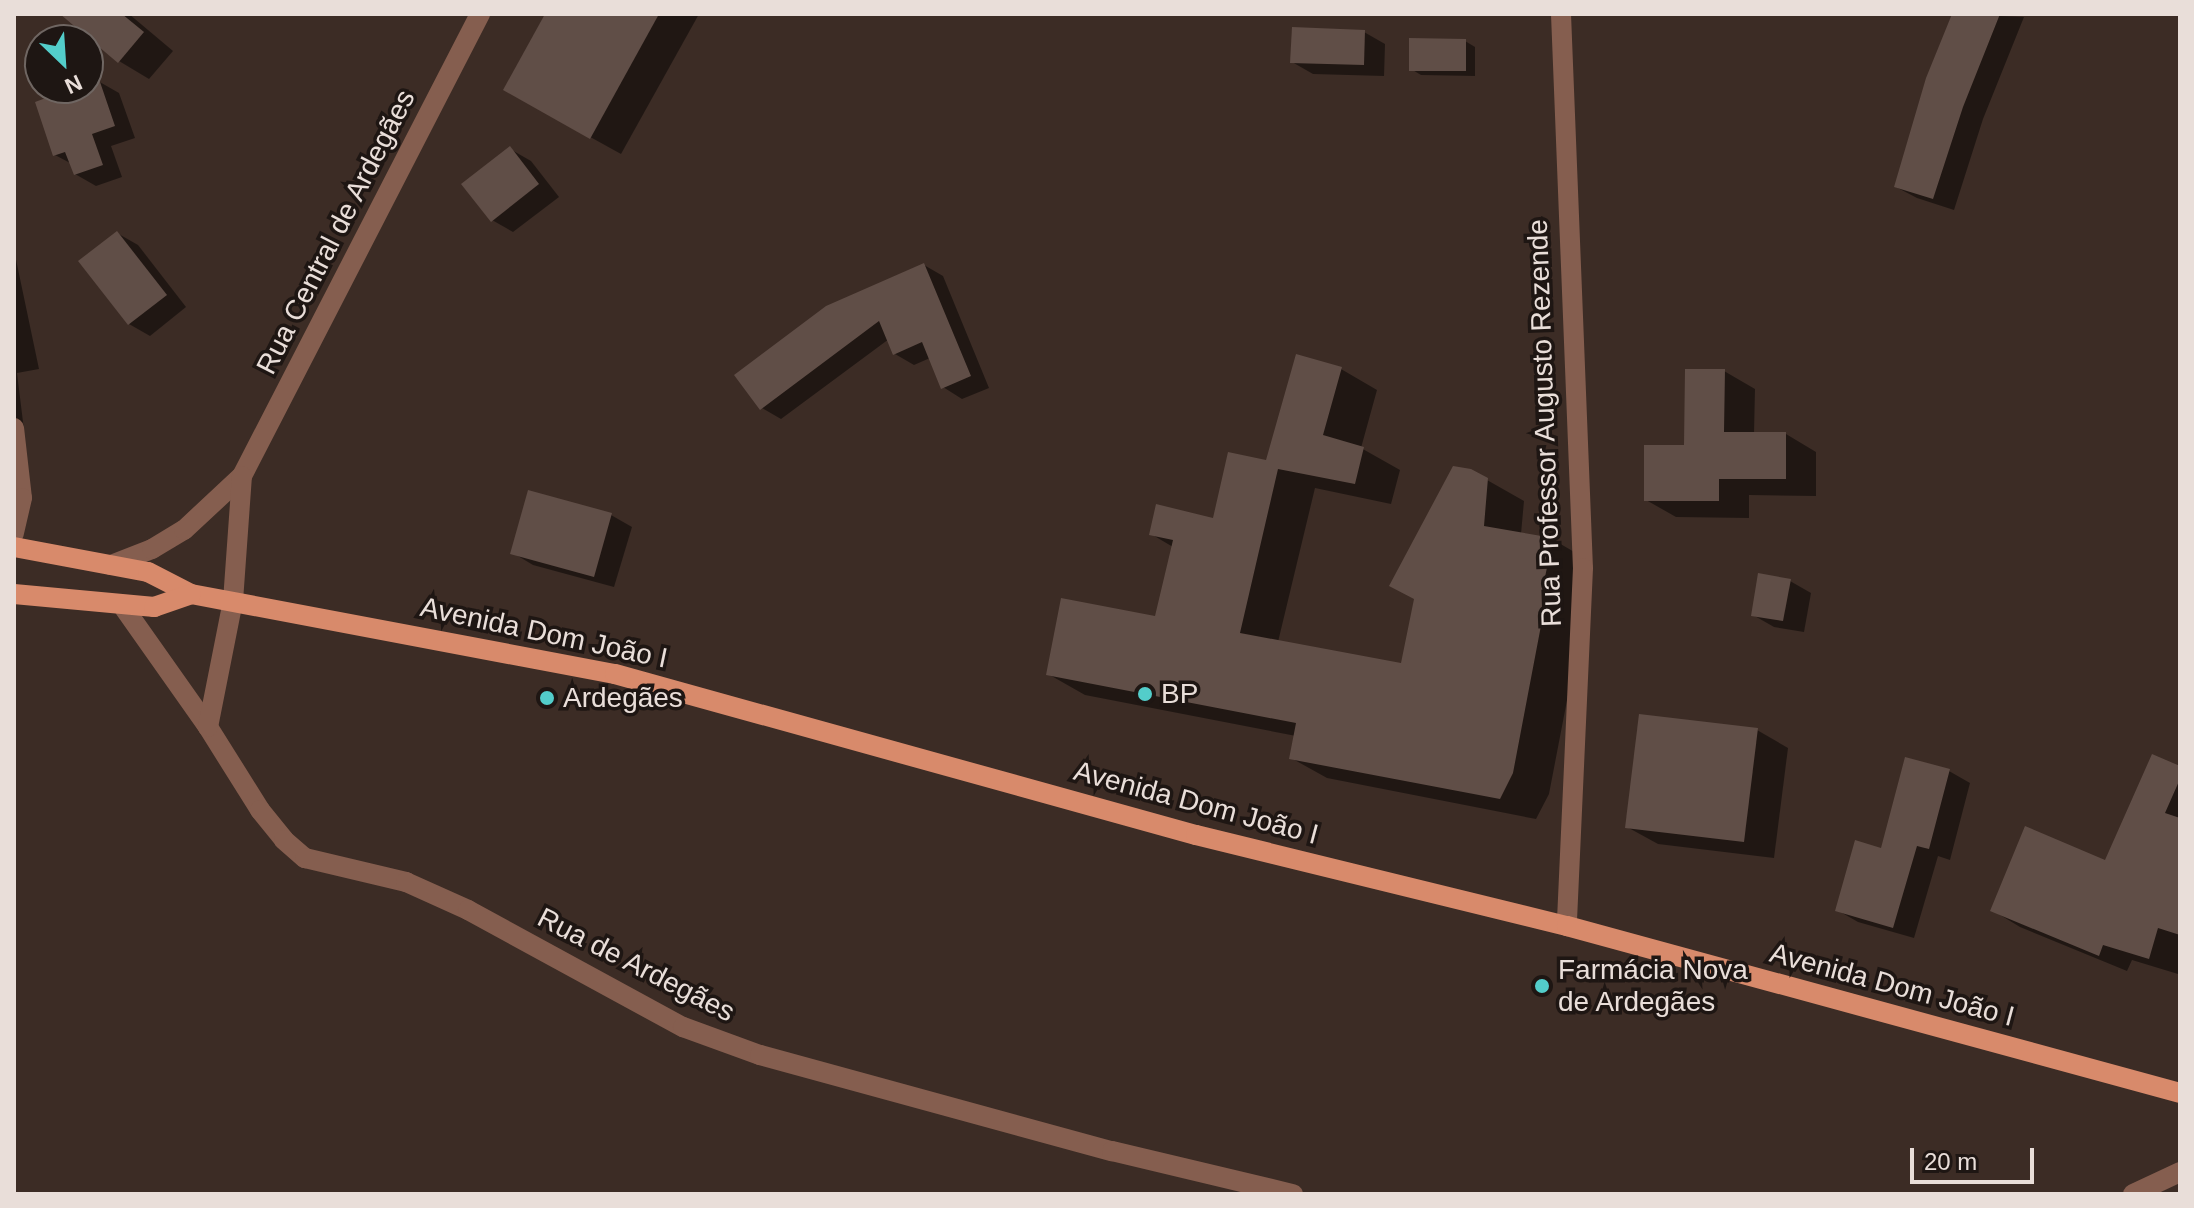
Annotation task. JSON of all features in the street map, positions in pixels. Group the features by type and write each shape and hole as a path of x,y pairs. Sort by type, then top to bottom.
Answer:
{"main road":[{"name":"Avenida Dom João I","path":"14,547 148,572 191,594 615,674 1196,835 1567,926 2180,1093"},
{"name":"Avenida Dom João I","path":"14,594 154,607 191,594"}],"street":[{"name":"Rua Central de Ardegães","path":"111,565 152,549 184,530 242,476 480,14"},
{"name":"Rua Professor Augusto Rezende","path":"1561,14 1583,568 1567,926"},
{"path":"14,428 22,498 14,534"},
{"name":"Rua Central de Ardegães","path":"233,601 242,476"},
{"path":"208,727 233,601"},
{"name":"Rua de Ardegães","path":"122,605 208,727 260,810 284,840 305,858 406,882 468,910 683,1027 760,1055 1112,1151 1293,1194"},
{"path":"2133,1194 2180,1172"}],"building":[{"path":"60,14 122,14 144,32 118,63 104,51 104,24 72,24"},
{"path":"545,14 659,14 590,139 503,90"},
{"path":"1952,14 2000,14 1963,107 1933,199 1894,187 1926,78"},
{"path":"1292,27 1365,30 1364,65 1290,63"},
{"path":"1409,38 1466,39 1466,71 1409,71"},
{"path":"104,94 115,126 92,134 103,165 74,175 65,152 53,156 36,104 104,104"},
{"path":"510,146 539,184 491,222 461,184"},
{"path":"117,231 167,295 128,325 78,261"},
{"path":"924,263 971,376 941,389 922,342 893,355 879,321 760,410 734,375 826,306"},
{"path":"1296,354 1342,367 1323,435 1364,447 1355,484 1278,469 1240,633 1401,663 1414,599 1389,586 1453,466 1471,469 1488,478 1484,526 1553,538 1542,592 1547,594 1513,773 1500,799 1289,759 1296,723 1046,675 1061,598 1155,616 1173,540 1149,535 1156,504 1213,518 1228,452 1266,460"},
{"path":"1685,369 1725,369 1724,432 1786,432 1786,479 1719,479 1719,501 1644,501 1644,445 1684,445"},
{"path":"528,490 612,513 594,577 510,554"},
{"path":"1758,573 1791,579 1783,621 1751,616"},
{"path":"1639,714 1758,728 1744,842 1625,828"},
{"path":"2152,754 2180,766 2180,779 2165,813 2180,818 2180,935 2158,928 2149,959 2103,945 2099,956 1990,911 2025,826 2105,860"},
{"path":"1905,757 1950,769 1929,849 1917,846 1893,928 1835,911 1855,840 1881,848"}],"place":[{"name":"BP","path":"1145,694"},
{"name":"Ardegães","path":"547,698"},
{"name":"Farmácia Nova de Ardegães","path":"1542,986"}]}
